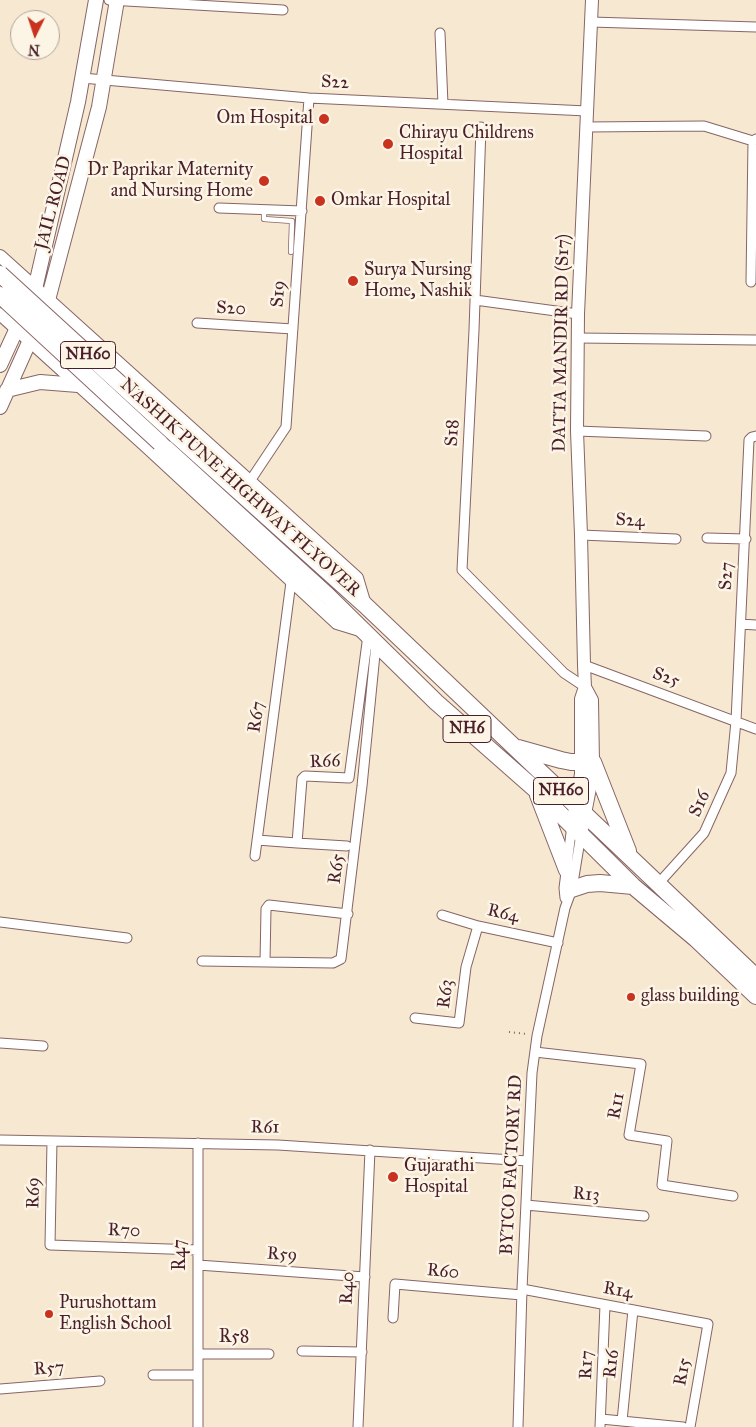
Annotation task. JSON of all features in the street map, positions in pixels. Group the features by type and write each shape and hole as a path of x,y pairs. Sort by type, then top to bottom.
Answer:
{"highway":[{"name":"NASHIK PUNE HIGHWAY FLYOVER","path":"0,274 365,604"},
{"name":"NASHIK PUNE HIGHWAY FLYOVER","path":"0,295 328,595 369,636"},
{"name":"NH60","path":"365,604 756,977"},
{"name":"NH6","path":"369,636 436,702 536,790 576,830"},
{"path":"513,746 560,760 588,762 630,857"},
{"path":"536,790 567,870"},
{"path":"576,830 633,886 696,939 756,996"},
{"path":"572,889 587,884 600,883 633,886"}],"main road":[{"name":"JAIL ROAD","path":"0,365 35,289 82,78 96,0"},
{"name":"JAIL ROAD","path":"0,406 48,300 99,107 114,0"},
{"name":"DATTA MANDIR RD (S17)","path":"576,830 588,762 581,699 585,687 577,431 578,314 592,0"},
{"path":"0,256 357,578 365,604"},
{"path":"0,314 148,448 336,623 369,636"},
{"path":"8,390 40,382 78,385"}],"street":[{"path":"114,0 283,10"},
{"path":"591,22 756,27"},
{"path":"440,33 443,104"},
{"name":"S22","path":"82,78 309,98 587,110"},
{"name":"S19","path":"250,481 286,427 309,98"},
{"path":"586,127 704,126 754,140 751,282"},
{"name":"S18","path":"481,127 462,570 564,673 585,687"},
{"path":"219,208 302,211"},
{"path":"475,300 578,314"},
{"name":"S20","path":"196,323 293,329"},
{"path":"578,338 756,340"},
{"path":"577,431 706,436"},
{"name":"S27","path":"736,721 746,539 751,515 750,440 752,436 756,436"},
{"name":"S24","path":"581,535 676,539"},
{"path":"707,538 746,539"},
{"name":"R67","path":"255,856 291,582"},
{"path":"741,624 756,625"},
{"name":"R66","path":"297,843 302,779 306,776 349,778 369,636"},
{"name":"R65","path":"202,961 333,963 338,962 342,955 363,779 369,636"},
{"name":"S25","path":"584,665 756,729"},
{"name":"S16","path":"658,884 704,833 731,773 736,721"},
{"path":"349,778 363,779"},
{"name":"BYTCO FACTORY RD","path":"565,908 564,888 576,830"},
{"name":"BYTCO FACTORY RD","path":"518,1427 532,1073 537,1036 565,908 572,889 576,830"},
{"path":"257,840 346,846"},
{"path":"265,962 266,909 269,905 348,914"},
{"name":"R64","path":"442,915 478,926 558,943"},
{"path":"0,922 127,938"},
{"name":"R63","path":"415,1018 459,1023 466,967 478,926"},
{"path":"0,1043 44,1046"},
{"name":"R11","path":"535,1052 641,1064 629,1135 667,1141 662,1185 733,1196"},
{"name":"R61","path":"0,1140 278,1145 528,1161"},
{"name":"R69","path":"50,1245 52,1141"},
{"name":"R47","path":"198,1143 198,1427"},
{"name":"R40","path":"358,1427 370,1150"},
{"name":"R13","path":"526,1205 644,1216"},
{"name":"R70","path":"50,1245 198,1250"},
{"name":"R59","path":"198,1265 365,1277"},
{"name":"R60","path":"393,1318 395,1284 522,1292"},
{"name":"R14","path":"522,1292 708,1324"},
{"name":"R17","path":"600,1423 606,1305"},
{"name":"R16","path":"622,1421 633,1310"},
{"name":"R15","path":"690,1427 708,1324"},
{"path":"302,1351 362,1352"},
{"name":"R58","path":"198,1354 270,1354"},
{"path":"153,1376 198,1375"},
{"name":"R57","path":"0,1389 100,1381"},
{"path":"600,1423 622,1421 683,1427"}],"lane":[{"path":"264,210 264,219 292,221 291,252"}],"path":[{"path":"509,1032 537,1036"}],"place":[{"name":"Om Hospital","path":"324,119"},
{"name":"Chirayu Childrens Hospital","path":"388,144"},
{"name":"Dr Paprikar Maternity and Nursing Home","path":"264,181"},
{"name":"Omkar Hospital","path":"320,201"},
{"name":"Surya Nursing Home, Nashik","path":"353,281"},
{"name":"glass building","path":"631,997"},
{"name":"Gujarathi Hospital","path":"393,1177"},
{"name":"Purushottam English School","path":"49,1314"}]}
